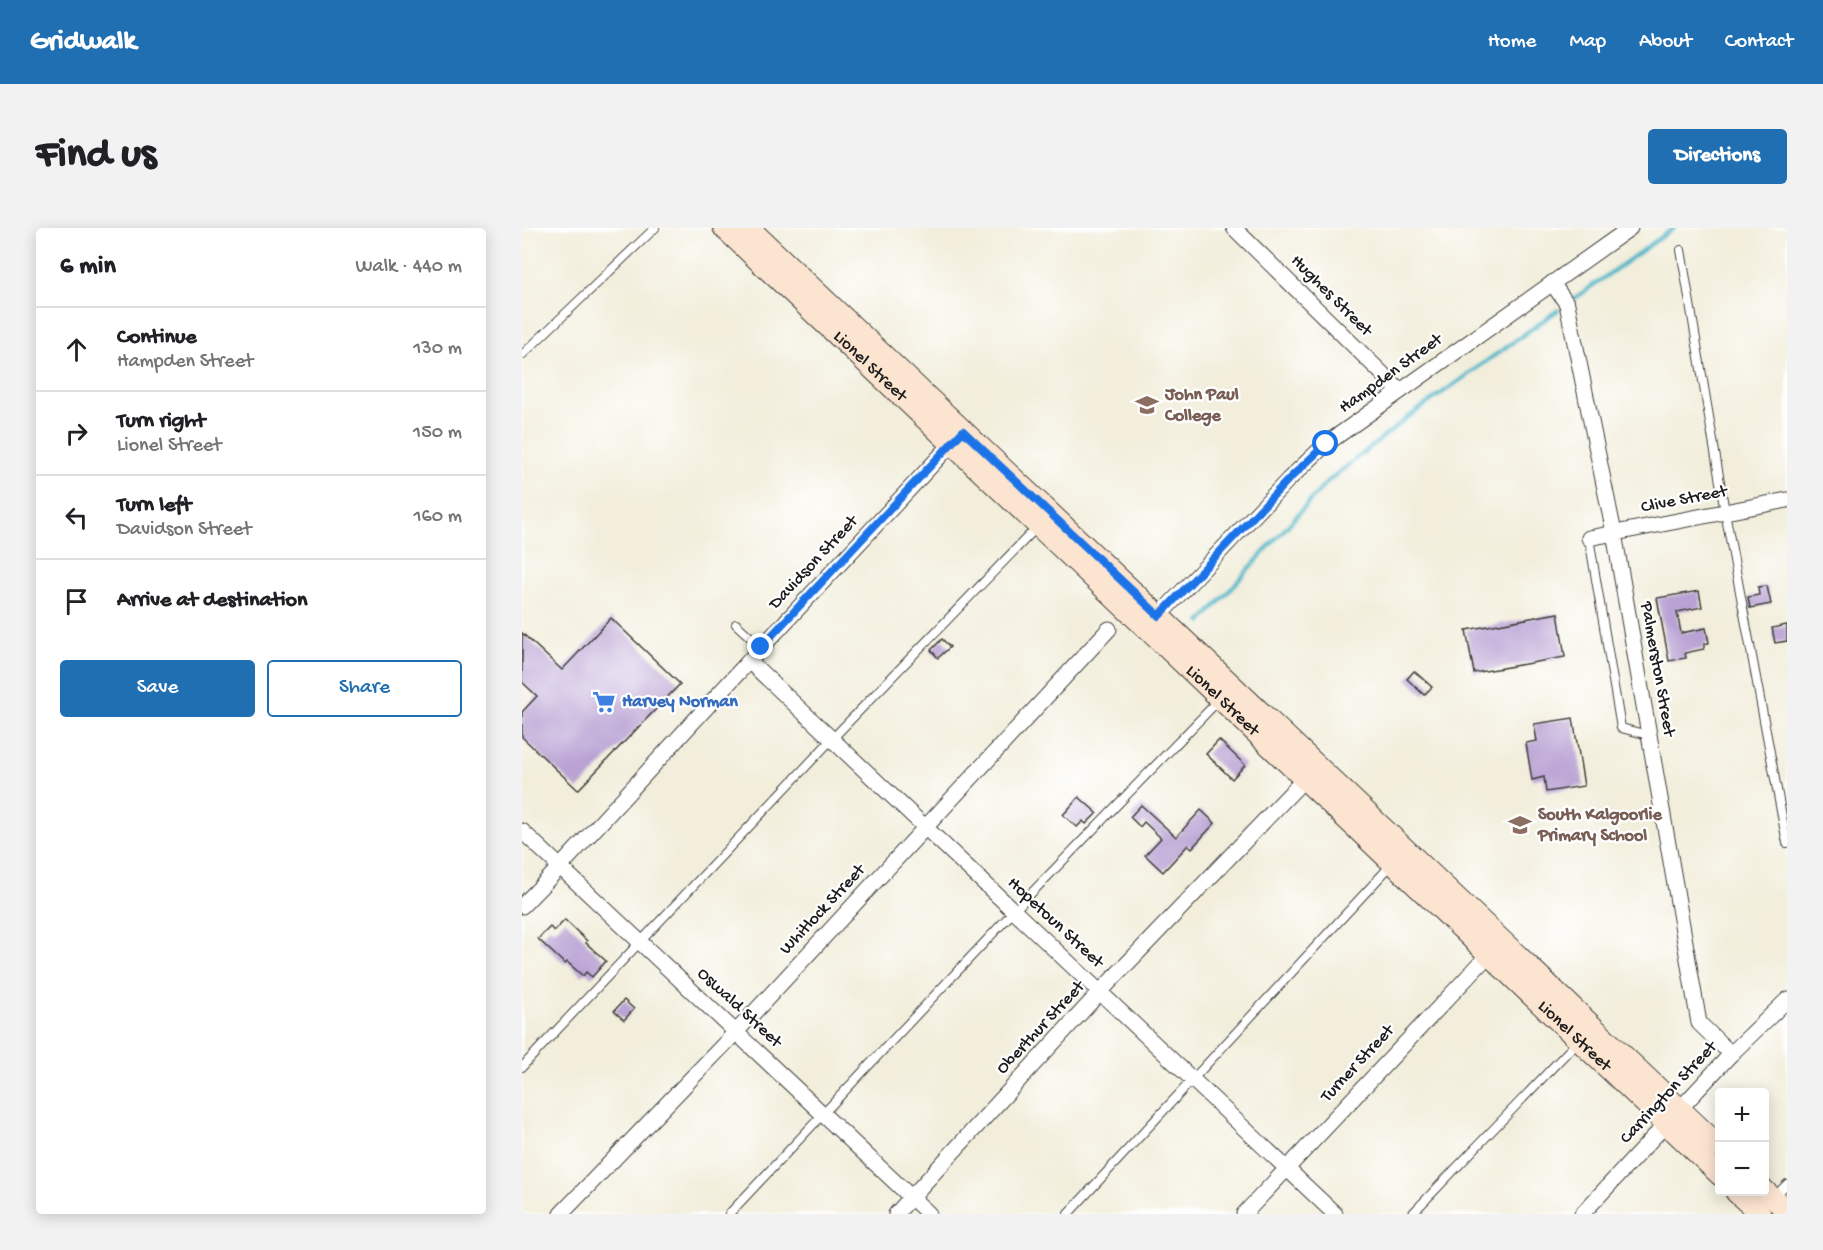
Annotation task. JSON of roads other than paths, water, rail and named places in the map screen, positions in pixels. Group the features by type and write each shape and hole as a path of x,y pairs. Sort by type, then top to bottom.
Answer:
{"street":[{"name":"Lionel Street","path":"724,228 958,438 1311,772 1673,1117 1715,1170"},
{"name":"Lionel Street","path":"748,228 958,438 1038,526 1153,622"},
{"name":"Hughes Street","path":"1234,228 1400,391"},
{"name":"Hampden Street","path":"1153,622 1326,444 1630,228"},
{"name":"Palmerston Street","path":"1552,283 1567,304 1614,533 1699,1023 1731,1054"},
{"name":"Davidson Street","path":"522,906 958,438"},
{"name":"Clive Street","path":"1589,538 1787,500"},
{"name":"Whitlock Street","path":"561,1214 736,1032 1109,629"},
{"name":"Hopetoun Street","path":"749,660 1335,1214"},
{"name":"Oberthur Street","path":"896,1214 1100,992 1311,772"},
{"name":"Oswald Street","path":"522,831 929,1214"},
{"name":"Turner Street","path":"1244,1214 1495,948"},
{"name":"Carrington Street","path":"1582,1214 1731,1054 1787,1000"},
{"name":"Lionel Street","path":"1673,1117 1715,1145"},
{"path":"1750,1196 1769,1203"}],"lane":[{"path":"522,355 655,228"},
{"path":"1681,250 1725,512 1787,843"},
{"path":"522,1067 832,739 1038,526"},
{"path":"1589,538 1621,728 1648,735"},
{"path":"736,624 761,647"},
{"path":"729,1214 1014,910 1226,692"},
{"path":"1068,1214 1399,856"},
{"path":"1412,1214 1585,1034"}],"waterway":[{"path":"1575,298 1674,228"},
{"path":"1201,622 1327,482 1407,418 1558,310"}],"place":[{"name":"John Paul College","path":"1147,405"},
{"name":"Harvey Norman","path":"604,702"},
{"name":"South Kalgoorlie Primary School","path":"1520,825"}]}
